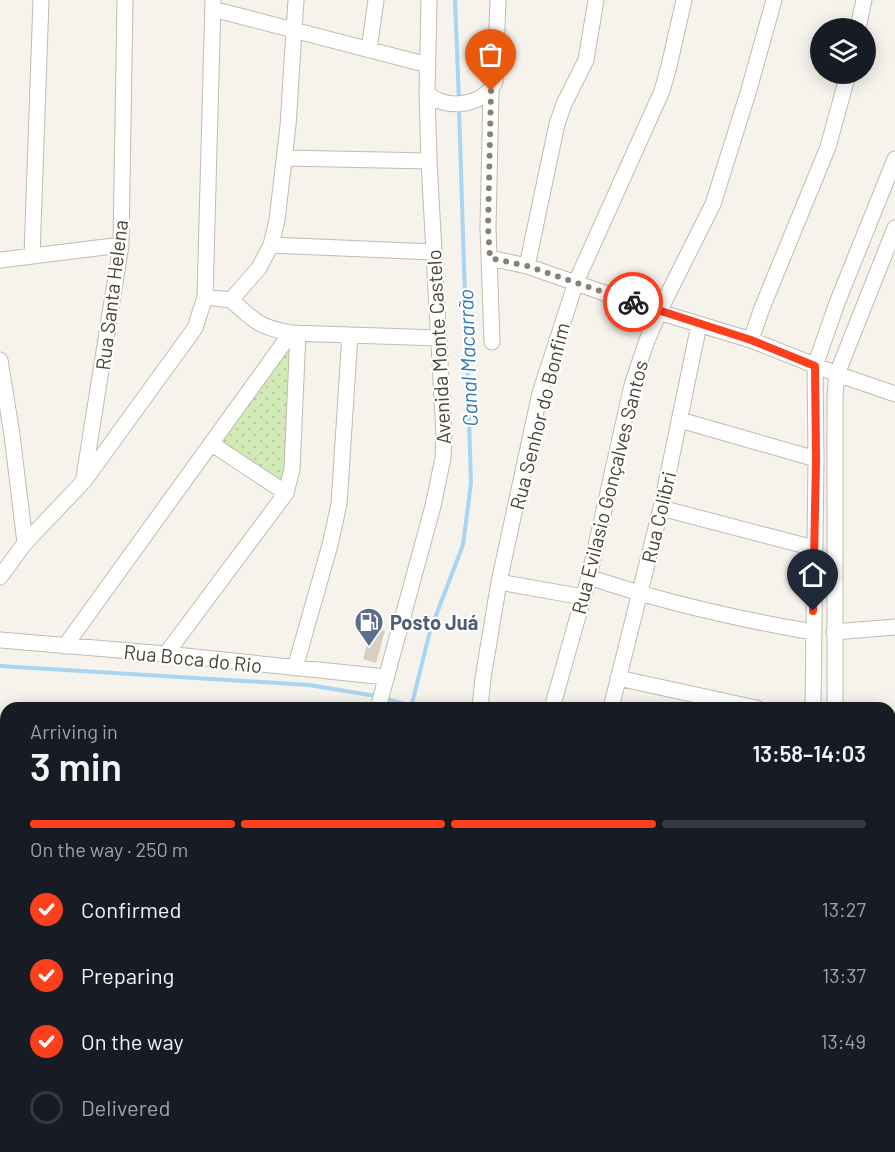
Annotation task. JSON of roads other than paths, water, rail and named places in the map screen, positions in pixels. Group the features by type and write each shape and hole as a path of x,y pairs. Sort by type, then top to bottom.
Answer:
{"street":[{"path":"32,256 41,0"},
{"name":"Rua Santa Helena","path":"84,481 121,244 125,0"},
{"path":"231,300 259,268 272,244 278,220 285,158 296,0"},
{"path":"369,50 376,0"},
{"name":"Avenida Monte Castelo","path":"379,702 433,506 443,458 444,435 429,161 427,93 429,0"},
{"path":"492,342 488,227 491,91 495,82 499,0"},
{"path":"527,266 556,124 586,60 596,0"},
{"name":"Rua Senhor do Bonfim","path":"481,702 499,582 540,393 562,319 576,282 662,91 684,0"},
{"name":"Rua Evilasio Gonçalves Santos","path":"554,702 589,577 632,385 659,312 712,204 748,93 774,0"},
{"path":"860,18 864,0"},
{"path":"0,578 26,543 84,481 195,328 205,297 213,5 295,31 428,65"},
{"path":"751,340 828,147 845,84"},
{"path":"427,93 434,99 447,103 471,103 491,91"},
{"path":"428,122 435,108 447,103"},
{"path":"285,158 429,161"},
{"path":"813,702 815,366 837,303 895,159"},
{"path":"835,702 835,396 837,374 895,228"},
{"path":"0,260 121,244"},
{"path":"272,244 434,252"},
{"path":"490,258 527,266 659,312 751,340 815,366 895,394"},
{"path":"205,297 231,300 260,325 295,333 438,338"},
{"name":"Rua Colibri","path":"612,702 661,508 699,325"},
{"path":"65,646 295,333"},
{"path":"166,654 286,493 292,469 295,333"},
{"path":"296,668 339,504 350,335"},
{"path":"0,360 26,543"},
{"path":"680,420 816,459"},
{"path":"212,444 286,493"},
{"path":"661,508 814,549"},
{"path":"589,577 640,595 813,632"},
{"path":"499,582 583,597"},
{"path":"834,632 895,627"},
{"name":"Rua Boca do Rio","path":"0,640 296,668 385,683"},
{"path":"618,678 728,702"}],"waterway":[{"name":"Canal Macarrão","path":"455,0 459,101"},
{"name":"Canal Macarrão","path":"412,702 430,631 463,545 471,483 459,109"},
{"path":"0,666 309,685 376,696"},
{"path":"383,698 397,702"}],"place":[{"name":"Posto Juá","path":"369,648"}]}
